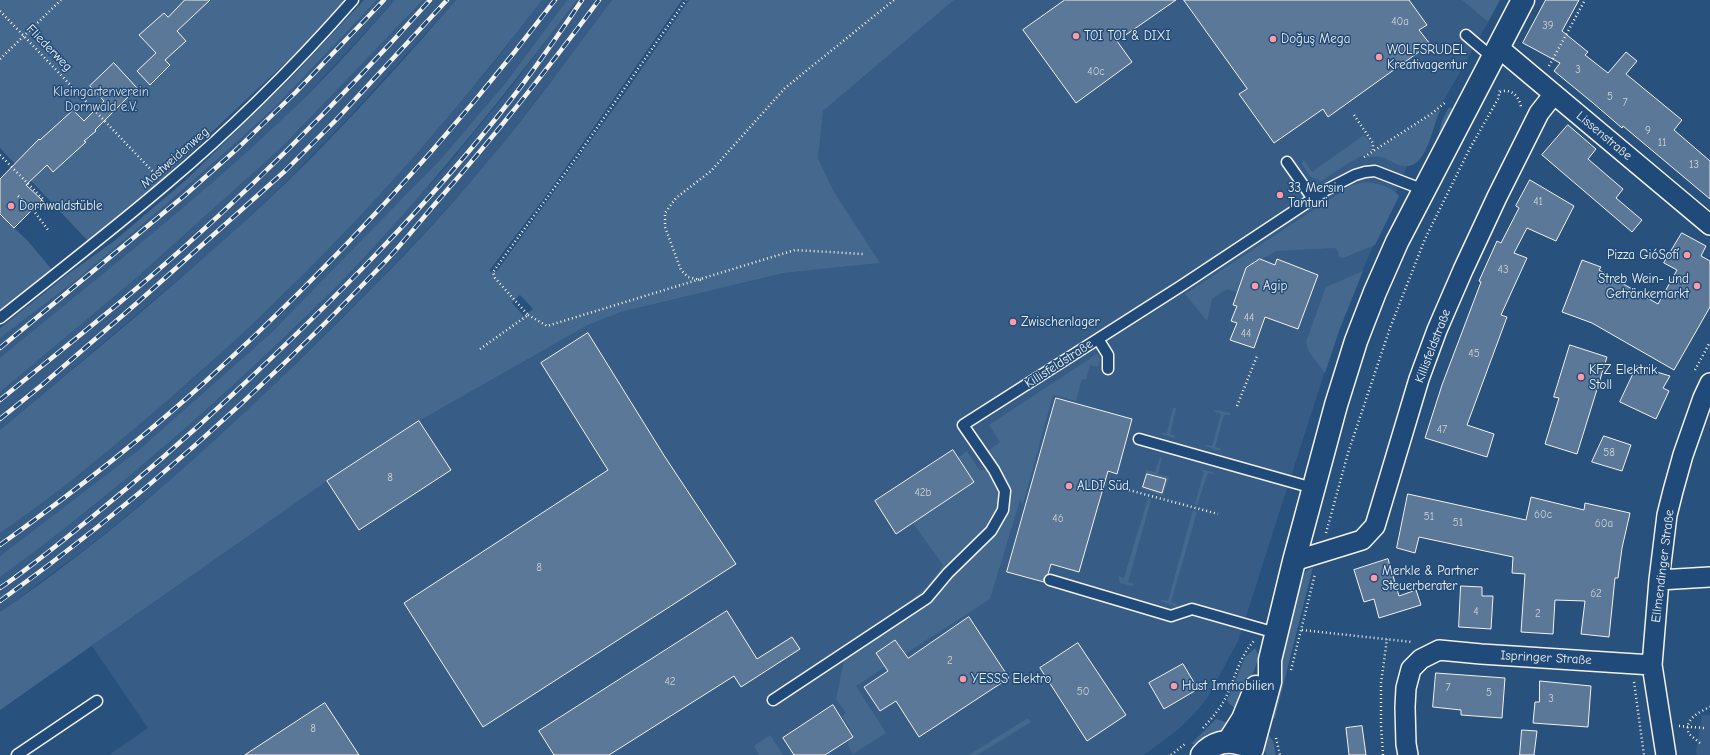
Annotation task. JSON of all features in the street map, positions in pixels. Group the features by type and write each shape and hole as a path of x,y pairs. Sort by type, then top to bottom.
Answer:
{"main road":[{"path":"1202,755 1213,746 1229,741 1237,742 1255,752 1270,682 1269,632 1294,562 1336,405 1356,341 1397,242 1424,190 1501,55 1523,0"},
{"path":"1229,741 1243,720 1259,677 1270,660"}],"street":[{"name":"Lissenstraße","path":"1501,55 1554,94 1710,225"},
{"name":"Killisfeldstraße","path":"1294,562 1362,540 1375,526 1419,379 1438,330 1463,270 1501,190 1539,113 1554,94"},
{"name":"Ellmendinger Straße","path":"1666,755 1652,665 1659,580 1667,515 1673,491 1702,398 1710,384"},
{"path":"1659,580 1710,577"},
{"path":"1408,755 1406,744 1405,707 1406,688 1411,669 1421,659 1439,650"},
{"name":"Ispringer Straße","path":"1439,650 1652,665"}],"lane":[{"name":"Mastweidenweg","path":"0,318 166,184 234,123 353,0"},
{"path":"1466,34 1501,55"},
{"path":"1287,162 1312,199"},
{"name":"Killisfeldstraße","path":"773,700 927,598 948,573 991,531 1003,510 1005,491 994,470 963,425 1181,286 1326,190 1365,172 1375,171 1424,190"},
{"path":"1098,339 1108,355 1108,370"},
{"path":"1139,439 1313,488"},
{"path":"1050,580 1171,616 1192,609 1269,632"},
{"path":"17,755 97,701"}],"path":[{"path":"0,59 61,0"},
{"path":"686,0 576,158 493,272 495,278 528,315 548,326 795,250 863,254"},
{"path":"701,280 688,277 681,270 665,227 665,213 676,198 710,171 785,88 894,0"},
{"path":"1536,80 1550,65 1585,0"},
{"name":"Fliederweg","path":"0,11 166,184"},
{"path":"1439,650 1422,642 1302,630 1320,553 1348,453 1390,328 1425,239 1469,150 1498,99 1501,55"},
{"path":"1499,92 1507,90 1514,94 1520,101 1522,110"},
{"path":"1365,172 1362,159 1431,114 1448,101"},
{"path":"1354,115 1373,142 1373,151"},
{"path":"0,155 44,200 34,211"},
{"path":"18,196 34,211 48,230"},
{"path":"480,348 528,315"},
{"path":"1237,406 1257,356"},
{"path":"1125,490 1218,514"},
{"path":"1216,713 1226,696 1247,648 1256,639 1269,632"},
{"path":"1383,755 1381,684 1387,639"},
{"path":"1700,743 1689,734 1687,726 1690,720 1703,710 1710,707"},
{"path":"1274,733 1280,755"}],"shaded area":[{"path":"377,0 395,0 291,112 163,226 0,358 0,338 75,281 211,165 274,108"},
{"path":"423,0 456,0 351,115 291,177 219,245 0,430 0,392 135,279 282,147"},
{"path":"542,0 567,0 507,81 440,160 390,212 270,334 186,409 140,449 0,556 0,533 47,499 194,378 282,296 325,252 434,134 497,59"},
{"path":"577,0 612,0 567,61 484,167 429,228 365,295 239,419 168,482 91,545 0,612 0,577 95,505 156,454 225,393 306,317 359,263 447,166 512,86"},
{"path":"954,0 1462,0 1488,22 1407,166 1341,321 1238,641 1207,698 1180,728 1144,755 109,755 148,728 92,646 327,481 419,421 588,325 621,312 784,273 879,263 834,192 793,105 823,111"},
{"path":"1702,715 1710,715 1710,755 1698,755 1696,753"}],"green space":[{"name":"Kleingartenverein Dornwald e.V.","path":"0,0 346,0 318,32 161,180 88,241 0,148"},
{"path":"364,0 377,0 274,108 142,225 75,281 0,338 0,328 68,274 113,242 186,180 291,78"},
{"path":"395,0 423,0 282,147 135,279 0,392 0,358 147,238 255,145 317,85"},
{"path":"456,0 542,0 451,113 403,169 303,275 197,375 142,422 37,507 0,533 0,430 184,275 291,178 334,135"},
{"path":"567,0 577,0 525,68 444,167 388,232 335,288 259,361 165,446 100,500 0,577 0,556 140,449 270,334 440,160 507,81"},
{"path":"612,0 682,0 553,186 489,271 497,271 625,93 689,0 954,0 823,111 818,158 834,192 880,263 784,273 621,312 588,325 419,421 327,481 0,710 0,612 86,549 169,481 248,409 346,315 446,210 501,146","holes":["520,295 533,309 524,316 512,303"]},
{"path":"1462,0 1500,0 1488,22"},
{"path":"1449,107 1454,110 1436,143 1442,121"},
{"path":"1441,109 1428,145 1418,161 1411,166 1398,165 1385,158 1366,157"},
{"path":"1364,135 1372,145 1371,151 1347,164 1321,181 1310,176 1302,164 1303,159 1312,172"},
{"path":"1365,182 1384,186 1399,196 1375,245 1343,258 1339,257 1338,251 1335,248 1276,251 1246,268 1237,292 1227,289 1212,299 1207,321 1185,294 1350,186"},
{"path":"0,215 28,241 53,271 0,312"},
{"path":"1363,271 1339,331 1325,373 1309,352 1306,342 1326,287"},
{"path":"1097,354 1100,359 1098,367 1090,365 1086,380 1082,379 1076,401 1053,395 1023,504 1020,500 990,599 905,654 895,640 876,653 885,667 856,686 886,733 853,754 848,743 853,737 853,734 842,716 846,713 836,699 844,661 853,653 935,597 953,575 996,531 1007,510 986,452 1000,442 989,425"},
{"path":"1173,408 1176,408 1170,434 1175,436 1174,438 1159,433 1167,433"},
{"path":"1214,411 1230,413 1231,415 1224,415 1215,447 1221,449 1220,451 1205,446 1212,446 1221,414"},
{"path":"967,451 979,470 987,470 992,474 1001,489 999,508 989,527 928,591 919,598 912,599 927,587 943,565 913,523 974,482 958,458"},
{"path":"1160,457 1162,458 1158,474 1169,477 1163,496 1140,488 1142,486 1161,492 1166,479 1145,473 1146,470 1155,472"},
{"path":"1199,469 1215,473 1208,473 1197,505 1195,504 1204,472"},
{"path":"1148,498 1151,500 1128,582 1134,584 1132,586 1120,583 1118,576 1124,578"},
{"path":"1193,510 1197,512 1171,602 1177,604 1177,607 1161,600 1168,601"},
{"path":"1313,567 1275,718 1270,719 1276,676 1301,578 1306,571"},
{"path":"1255,648 1259,656 1241,710 1233,707 1227,701 1245,657"},
{"path":"1028,718 1031,722 977,755 969,755"},
{"path":"1216,719 1233,724 1229,729 1200,745 1191,744"},
{"path":"1263,733 1269,736 1274,744 1276,755 1267,755 1259,743"},
{"path":"770,735 783,755 759,755 754,746"}],"building":[{"path":"185,0 210,0 177,31 186,41 165,60 170,65 150,85 137,71 156,53 139,35 164,13 168,17"},
{"name":"TOI TOI & DIXI","path":"1065,0 1176,0 1117,41 1132,62 1076,103 1023,30"},
{"name":"Doğuş Mega","path":"1184,0 1409,0 1427,25 1419,30 1430,44 1328,117 1323,109 1274,143 1239,94 1247,89"},
{"path":"1546,0 1579,0 1562,31 1588,52 1585,55 1608,73 1626,52 1637,61 1626,74 1682,120 1674,130 1710,161 1710,199 1623,126 1622,128 1554,71 1560,63 1523,43"},
{"path":"114,63 137,88 95,130 96,131 84,141 86,142 53,172 47,165 26,185 42,200 14,228 0,214 0,179 39,139 40,140 73,110 84,121 104,101 90,86"},
{"path":"1568,125 1596,149 1588,159 1623,189 1616,198 1642,220 1632,232 1542,155"},
{"path":"1530,180 1574,206 1556,241 1527,228 1514,253 1527,258 1501,315 1507,317 1467,425 1494,434 1487,457 1425,438 1442,385 1481,282 1479,281 1497,241 1501,243 1519,208 1516,206"},
{"path":"1682,233 1706,246 1701,256 1710,261 1710,307 1674,370 1592,323 1562,312 1582,260 1601,267 1599,270 1658,304 1677,270 1664,263"},
{"path":"1260,259 1275,265 1277,259 1318,275 1298,329 1265,317 1254,348 1230,340 1237,323 1231,321 1237,306 1233,305 1246,268"},
{"path":"588,333 665,457 736,564 483,727 404,603 608,470 541,363"},
{"path":"1570,345 1607,357 1577,454 1545,444 1559,398 1554,397"},
{"path":"1637,366 1670,376 1663,388 1669,391 1656,419 1620,402"},
{"path":"1056,398 1132,419 1117,474 1108,471 1079,572 1051,564 1048,574 1044,578 1044,582 1007,572"},
{"path":"419,421 451,470 359,530 327,481"},
{"path":"1604,436 1631,445 1622,471 1592,462"},
{"path":"953,450 974,482 896,534 875,501"},
{"path":"1147,474 1166,479 1162,493 1143,487"},
{"path":"1408,494 1526,520 1531,497 1584,510 1585,503 1630,513 1622,548 1618,578 1615,578 1609,637 1581,634 1585,601 1555,600 1553,634 1521,632 1525,574 1512,573 1513,557 1419,537 1415,553 1397,548"},
{"path":"1388,559 1399,596 1416,590 1421,605 1379,618 1374,599 1364,602 1354,570"},
{"path":"1461,586 1482,587 1482,596 1493,596 1491,629 1459,627"},
{"path":"727,611 757,659 792,637 800,649 741,687 734,676 609,755 554,755 539,731"},
{"path":"969,617 1009,678 919,737 896,701 880,711 864,687 888,671 876,653 895,640 908,658"},
{"path":"1078,643 1126,715 1087,741 1040,668"},
{"name":"Hust Immobilien","path":"1183,664 1198,689 1164,709 1149,683"},
{"path":"1436,673 1505,678 1502,718 1461,715 1461,710 1433,707"},
{"path":"1540,681 1591,686 1588,727 1533,723 1535,702 1539,702"},
{"path":"325,703 359,755 245,755"},
{"path":"833,705 853,737 825,755 794,755 783,738"},
{"path":"1362,726 1366,755 1349,755 1346,728"},
{"path":"1522,730 1537,731 1534,755 1520,755"}],"railway":[{"path":"0,348 184,196 238,148 296,92 384,0"},
{"path":"0,400 132,293 224,211 329,108 430,0"},
{"path":"0,419 137,303 285,171 336,120 447,0"},
{"path":"0,545 79,486 181,403 300,292 345,246 432,151 555,0"},
{"path":"0,588 58,544 163,458 214,412 341,290 411,217 477,141 528,77 582,0"},
{"path":"0,601 51,564 100,525 197,444 290,358 335,313 394,253 478,154 540,78 599,0"}],"place":[{"name":"TOI TOI & DIXI","path":"1076,36"},
{"name":"Doğuş Mega","path":"1273,39"},
{"name":"WOLFSRUDEL Kreativagentur","path":"1379,57"},
{"name":"33 Mersin Tantuni","path":"1280,195"},
{"name":"Dornwaldstüble","path":"11,206"},
{"name":"Pizza GióSofí","path":"1687,255"},
{"name":"Agip","path":"1255,286"},
{"name":"Streb Wein- und Getränkemarkt","path":"1697,286"},
{"name":"Zwischenlager","path":"1013,322"},
{"name":"KFZ Elektrik Stoll","path":"1581,377"},
{"name":"ALDI Süd","path":"1069,486"},
{"name":"Merkle & Partner Steuerberater","path":"1374,578"},
{"name":"YESSS Elektro","path":"963,679"},
{"name":"Hust Immobilien","path":"1174,686"}]}
